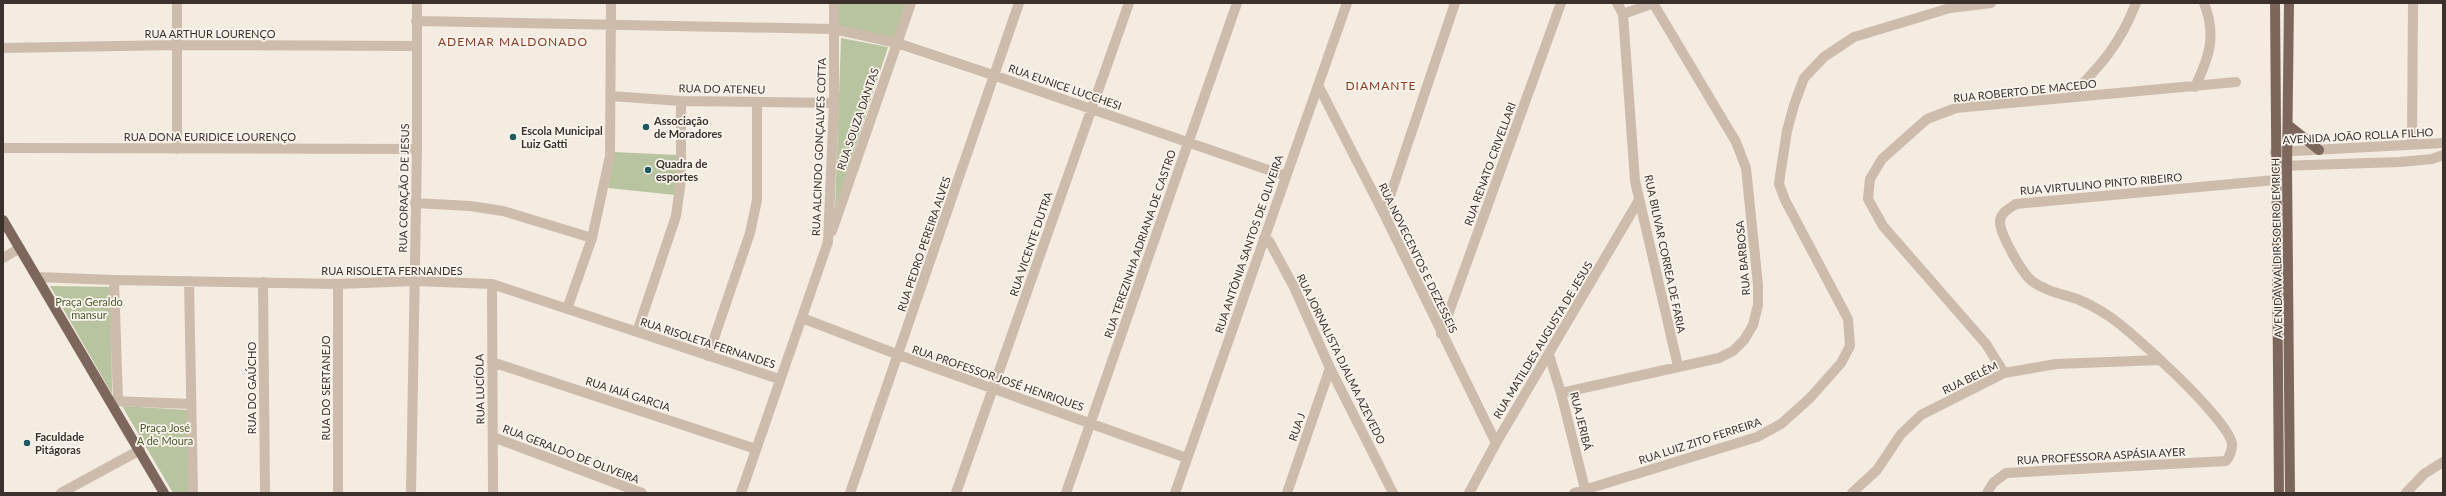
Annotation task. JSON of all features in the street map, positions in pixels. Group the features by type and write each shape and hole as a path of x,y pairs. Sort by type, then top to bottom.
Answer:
{"main road":[{"name":"AVENIDA WALDIR SOEIRO EMRICH","path":"2275,3 2275,180 2279,493"},
{"name":"AVENIDA WALDIR SOEIRO EMRICH","path":"2289,3 2287,166 2290,493"},
{"path":"2288,125 2319,150"},
{"path":"3,220 115,401 164,493"}],"street":[{"path":"177,3 177,149"},
{"name":"RUA CORAÇÃO DE JESUS","path":"411,493 417,149 417,3"},
{"path":"567,309 592,238 610,156 611,3"},
{"name":"RUA ALCINDO GONÇALVES COTTA","path":"741,493 779,379 828,242 834,103 834,3"},
{"name":"RUA SOUZA DANTAS","path":"828,242 911,3"},
{"name":"RUA PEDRO PEREIRA ALVES","path":"850,493 899,356 993,75 1019,3"},
{"name":"RUA VICENTE DUTRA","path":"956,493 994,389 1129,3"},
{"name":"RUA TEREZINHA ADRIANA DE CASTRO","path":"1066,493 1237,3"},
{"name":"RUA ANTÔNIA SANTOS DE OLIVEIRA","path":"1175,493 1347,3"},
{"path":"1384,214 1456,3"},
{"name":"RUA RENATO CRIVELLARI","path":"1441,334 1561,3"},
{"name":"RUA BILIVAR CORREA DE FARIA","path":"1617,3 1623,14 1635,181 1678,366"},
{"path":"1623,14 1654,3"},
{"name":"RUA BARBOSA","path":"1561,393 1678,366 1700,364 1719,358 1733,351 1744,340 1753,325 1758,305 1758,285 1746,168 1736,142 1654,3"},
{"name":"RUA LUIZ ZITO FERREIRA","path":"1574,493 1586,492 1769,432 1781,424 1810,398 1847,355 1851,335 1848,319 1785,200 1779,184 1787,130 1804,78 1824,56 1854,37 1950,8 1991,3"},
{"path":"2070,97 2113,50 2126,30 2136,3"},
{"path":"2195,87 2209,54 2212,41 2208,13 2204,3"},
{"path":"2412,144 2413,3"},
{"name":"RUA EUNICE LUCCHESI","path":"416,20 834,29 897,44 993,75 1286,176"},
{"name":"RUA ARTHUR LOURENÇO","path":"3,48 178,45 417,46"},
{"name":"RUA ROBERTO DE MACEDO","path":"2004,373 1986,344 1883,226 1868,198 1870,180 1882,159 1927,119 1956,108 2236,82"},
{"name":"RUA NOVECENTOS E DEZESSEIS","path":"1318,85 1384,214 1441,334 1496,443"},
{"name":"RUA DO ATENEU","path":"610,96 682,101 834,103"},
{"path":"637,332 676,216 681,180 682,101"},
{"path":"708,356 750,233 756,200 757,102"},
{"name":"AVENIDA JOÃO ROLLA FILHO","path":"2275,152 2443,143"},
{"name":"RUA DONA EURIDICE LOURENÇO","path":"3,148 417,149"},
{"path":"2275,166 2400,162 2432,159 2443,155"},
{"name":"RUA VIRTULINO PINTO RIBEIRO","path":"2226,461 2231,455 2232,443 2224,426 2160,360 2108,315 2078,300 2046,289 2032,281 2018,263 2003,234 2000,220 2005,211 2016,204 2275,180"},
{"name":"RUA MATILDES AUGUSTA DE JESUS","path":"1469,493 1496,443 1639,200"},
{"path":"416,203 470,206 503,211 592,238"},
{"name":"RUA JORNALISTA DJALMA AZEVEDO","path":"1264,238 1269,241 1294,287 1330,368 1393,493"},
{"path":"3,258 20,248"},
{"name":"RUA RISOLETA FERNANDES","path":"37,277 114,280 338,284 415,281 492,284 779,379"},
{"path":"114,280 115,401 191,404"},
{"path":"189,281 193,493"},
{"name":"RUA DO GAÚCHO","path":"263,282 265,493"},
{"name":"RUA DO SERTANEJO","path":"338,284 338,493"},
{"name":"RUA LUCÍOLA","path":"492,284 492,493"},
{"name":"RUA PROFESSOR JOSÉ HENRIQUES","path":"802,318 899,356 1187,458"},
{"name":"RUA JERIBÁ","path":"1549,355 1561,393 1586,492"},
{"name":"RUA BELÉM","path":"1852,493 1877,470 1901,434 1922,415 2004,373 2056,364 2160,360"},
{"name":"RUA IAIÁ GARCIA","path":"492,362 756,449"},
{"name":"RUA J","path":"1287,493 1330,368"},
{"name":"RUA GERALDO DE OLIVEIRA","path":"493,437 642,493"},
{"path":"61,493 140,450"},
{"name":"RUA PROFESSORA ASPÁSIA AYER","path":"1987,493 1993,483 2006,473 2226,461"},
{"path":"2406,493 2424,474 2443,462"}],"green space":[{"path":"838,3 908,3 895,38 838,26"},
{"path":"841,38 888,47 835,210"},
{"path":"614,152 677,155 675,195 608,188"},
{"name":"Praça Geraldo mansur","path":"50,286 111,287 112,394"},
{"name":"Praça José A de Moura","path":"122,406 188,410 188,493 173,493"}],"place":[{"name":"Associação de Moradores","path":"646,127"},
{"name":"Escola Municipal Luiz Gatti","path":"513,137"},
{"name":"Quadra de esportes","path":"648,170"},
{"name":"Faculdade Pitágoras","path":"27,443"}],"district":[{"name":"ADEMAR MALDONADO","path":"513,42"},
{"name":"DIAMANTE","path":"1381,86"}]}
